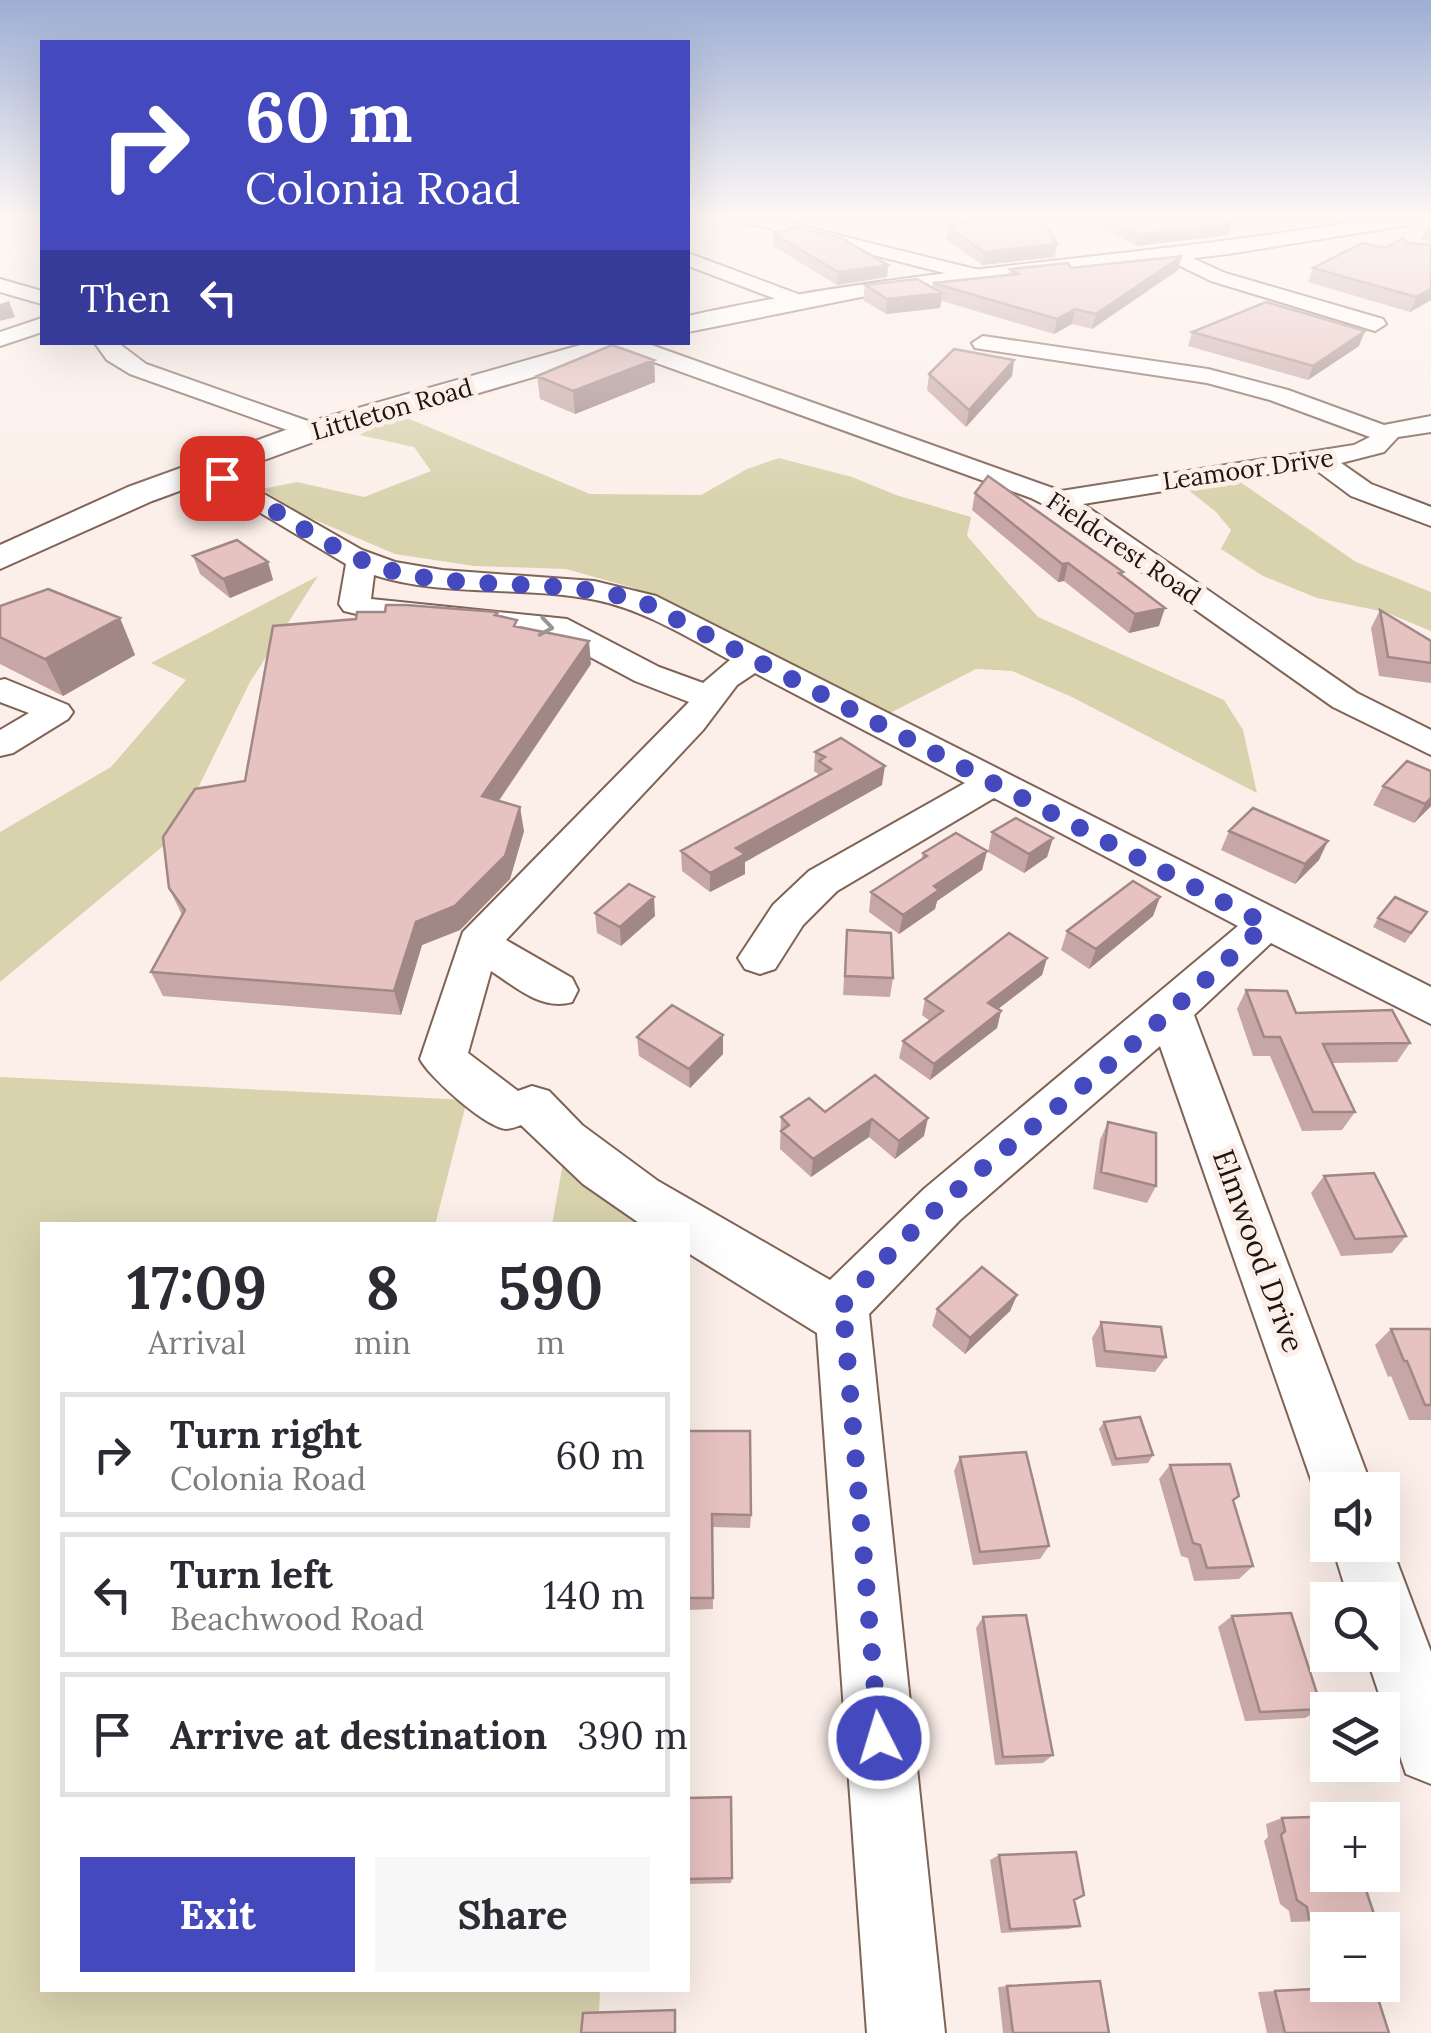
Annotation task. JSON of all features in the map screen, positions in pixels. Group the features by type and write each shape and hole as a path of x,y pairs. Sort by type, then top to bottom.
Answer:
{"main road":[{"path":"690,323 732,313"},
{"name":"Littleton Road","path":"0,558 140,494 314,431 605,345"}],"street":[{"path":"1339,313 1375,324"},
{"path":"0,339 40,326"},
{"path":"983,343 1208,376 1295,401 1386,434"},
{"path":"107,345 115,355 138,369 314,431"},
{"name":"Fieldcrest Road","path":"605,345 1009,479 1057,500 1345,700 1424,737"},
{"name":"Leamoor Drive","path":"1057,500 1360,452 1375,446 1386,434 1431,424"},
{"path":"1318,459 1361,490 1431,518"},
{"path":"208,470 361,560 418,576 552,584 621,595 645,603 1431,1008"},
{"path":"361,560 355,604 390,613 556,626 647,674 708,696"},
{"path":"684,1222 443,1059 478,943 692,723 708,696 725,678 753,658"},
{"path":"0,692 6,690 56,712 0,746"},
{"path":"760,958 788,915 823,881 994,782"},
{"path":"836,1314 862,1280 986,1166 1171,1013 1266,924"},
{"path":"478,943 556,990"},
{"name":"Elmwood Drive","path":"1171,1013 1337,1472"},
{"path":"690,1226 844,1320 906,2033"},
{"path":"1400,1656 1431,1749"}],"shaded area":[{"path":"407,418 590,494 701,495 747,469 779,458 852,477 896,495 971,517 967,536 1038,617 1224,700 1243,730 1257,793 1072,697 1012,671 976,669 890,713 861,705 634,588 566,569 474,566 395,554 301,514 262,489 297,482 364,497 431,471 414,447 359,435 390,420"},
{"path":"1236,479 1356,562 1431,592 1431,631 1385,612 1317,598 1263,576 1221,549 1231,530 1216,512 1181,484"},
{"path":"318,576 250,682 174,837 0,982 0,832 111,767 186,680 151,663"},
{"path":"0,1077 467,1100 436,1222 40,1222 40,1992 600,1992 598,2033 0,2033"},
{"path":"566,1146 638,1198 637,1222 553,1222"}],"building":[{"path":"1036,313 1068,313 1057,319"},
{"path":"1239,313 1303,313 1365,331 1313,366 1192,332"},
{"path":"612,345 654,360 573,391 537,376"},
{"path":"954,349 1014,360 969,410 929,374"},
{"path":"988,476 1123,572 1119,573 1165,608 1135,614 1068,563 1062,564 975,493"},
{"path":"237,540 268,562 223,579 193,556"},
{"path":"48,589 120,618 45,659 0,637 0,606"},
{"path":"386,605 498,612 495,615 517,620 514,626 589,641 482,796 520,807 505,856 455,906 416,922 394,991 151,972 185,910 169,888 163,837 195,789 245,781 273,626 356,619 357,612 385,612"},
{"path":"1380,610 1431,641 1431,663 1388,657"},
{"path":"841,738 885,766 736,848 745,854 710,873 681,851 831,769 819,761 825,757 815,752"},
{"path":"1407,761 1431,771 1431,798 1425,804 1383,786"},
{"path":"1253,808 1328,841 1305,864 1229,831"},
{"path":"1016,818 1053,838 1029,854 992,832"},
{"path":"956,833 987,851 934,886 939,890 903,915 871,892 927,856 923,853"},
{"path":"1133,881 1160,897 1096,949 1067,931"},
{"path":"629,884 654,897 620,927 595,913"},
{"path":"1395,897 1427,912 1411,933 1378,918"},
{"path":"847,930 891,933 893,978 845,976"},
{"path":"1009,933 1047,958 988,1003 1001,1011 934,1064 903,1041 943,1011 925,999"},
{"path":"1246,990 1287,991 1296,1013 1392,1010 1410,1043 1323,1044 1355,1112 1313,1112 1280,1037 1264,1037"},
{"path":"672,1005 723,1035 689,1069 637,1037"},
{"path":"875,1075 928,1118 899,1141 872,1119 813,1159 781,1131 789,1125 781,1117 809,1098 825,1112"},
{"path":"1108,1122 1156,1133 1156,1186 1101,1172"},
{"path":"1374,1173 1406,1236 1355,1239 1324,1176"},
{"path":"982,1267 1017,1295 970,1338 937,1309"},
{"path":"1101,1322 1161,1327 1166,1357 1105,1351"},
{"path":"1391,1329 1431,1329 1431,1405 1425,1405"},
{"path":"1140,1417 1153,1455 1116,1459 1104,1422"},
{"path":"690,1431 750,1431 751,1515 712,1514 713,1598 690,1598"},
{"path":"1026,1452 1049,1546 980,1552 960,1457"},
{"path":"1230,1464 1239,1496 1233,1500 1253,1566 1207,1568 1200,1545 1193,1543 1170,1465"},
{"path":"1291,1613 1317,1692 1310,1692 1310,1710 1260,1712 1232,1616"},
{"path":"1026,1615 1053,1755 1003,1757 983,1617"},
{"path":"731,1797 732,1878 690,1879 690,1798"},
{"path":"1310,1817 1310,1892 1367,1892 1373,1912 1310,1912 1309,1919 1307,1907 1297,1900 1281,1835 1285,1831 1282,1818"},
{"path":"1076,1852 1084,1895 1074,1900 1080,1926 1010,1929 999,1855"},
{"path":"1100,1981 1109,2033 1013,2033 1007,1986"},
{"path":"1310,1989 1310,2002 1379,2002 1389,2033 1285,2033 1275,1991"},
{"path":"675,2010 675,2033 581,2033 583,2013"}],"route":[{"path":"222,478 361,560 388,570 442,579 552,584 621,595 645,603 1266,924 1171,1013 986,1166 862,1280 836,1314 844,1320 879,1738"}]}
